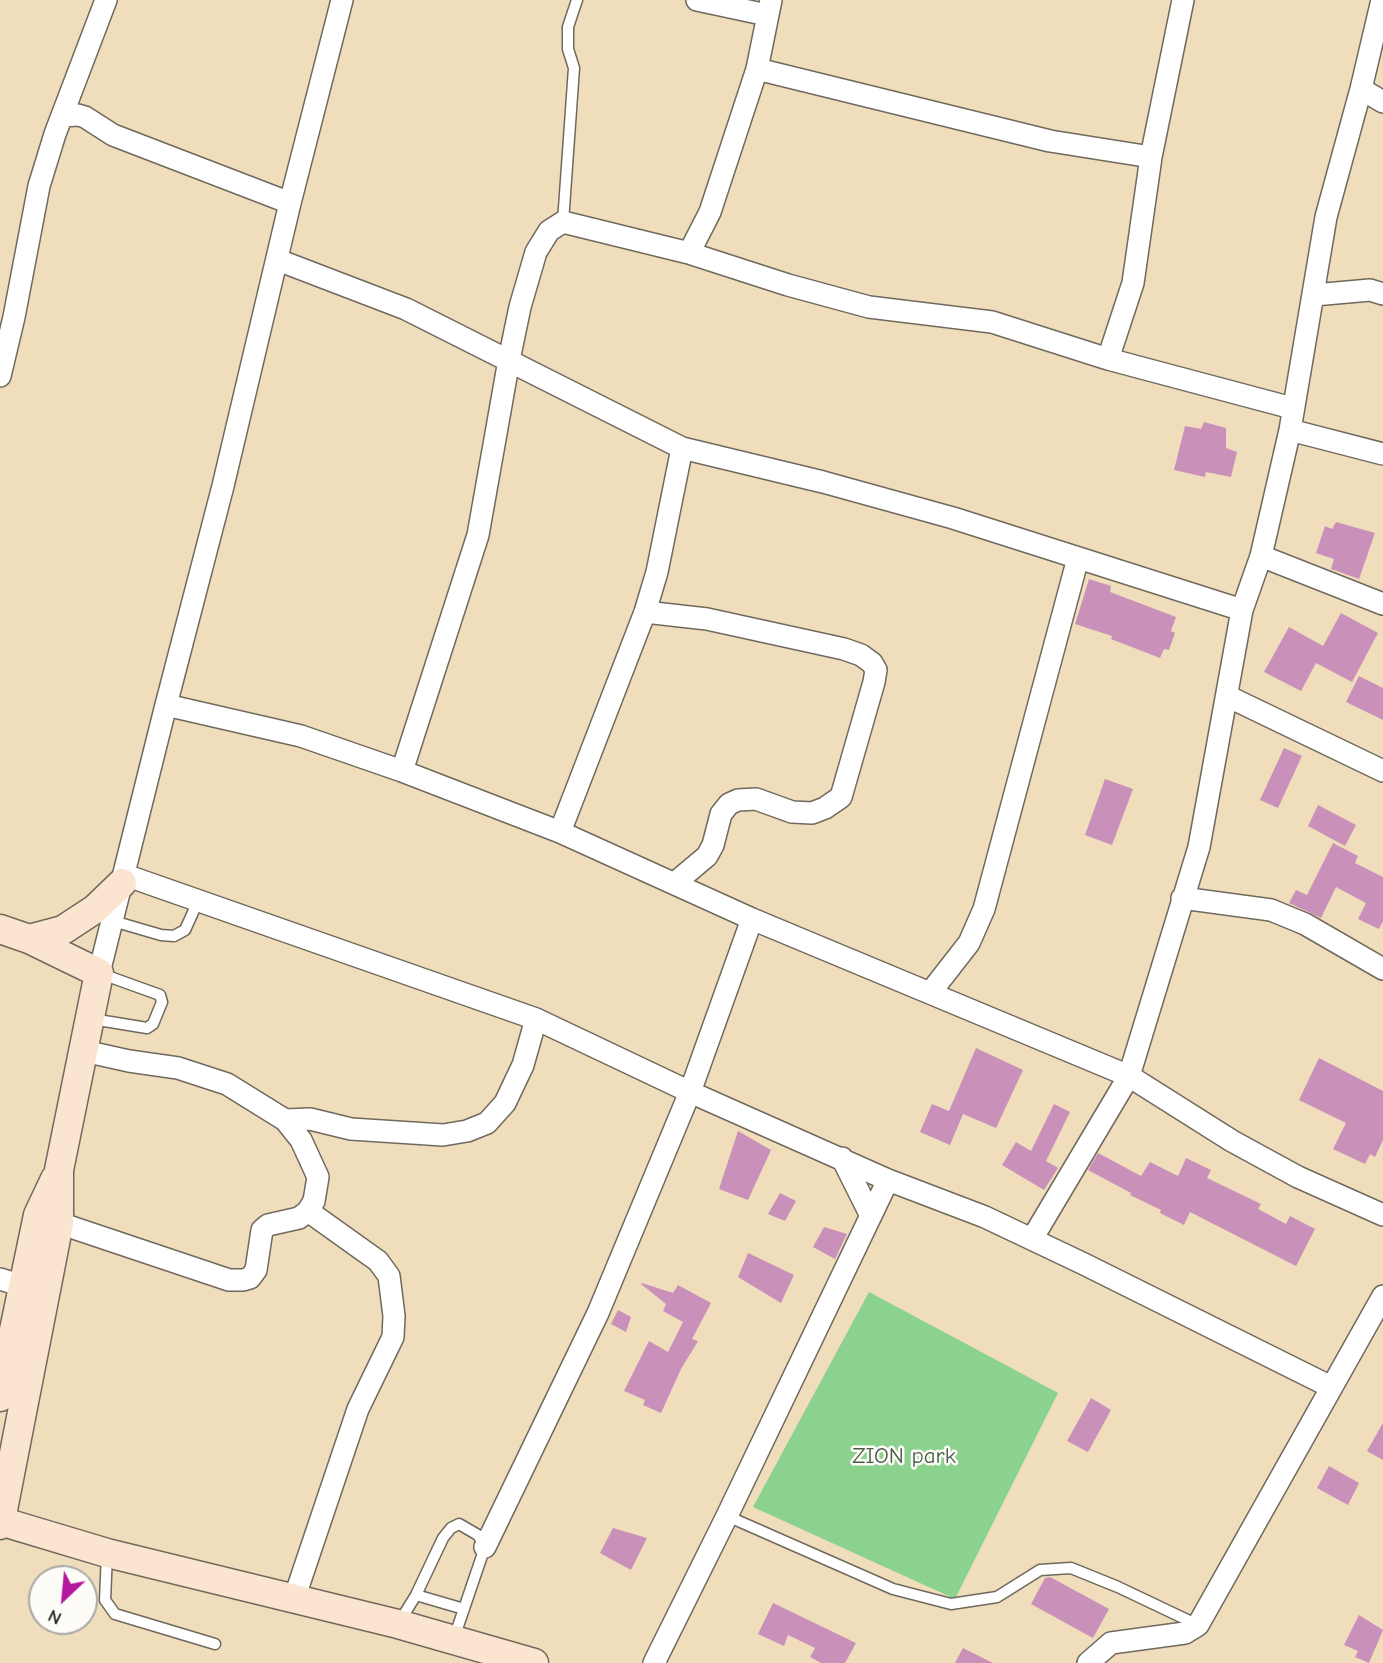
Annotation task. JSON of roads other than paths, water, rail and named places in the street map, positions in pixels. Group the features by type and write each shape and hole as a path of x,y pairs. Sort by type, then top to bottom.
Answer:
{"street":[{"path":"0,376 39,186 106,0"},
{"path":"342,0 290,203 223,486 99,974 59,1170 59,1223 0,1523 107,1553 398,1624 534,1663"},
{"path":"689,253 710,212 757,69 769,8 697,0"},
{"path":"1108,359 1133,283 1151,157 1183,0"},
{"path":"1032,1239 1129,1076 1199,847 1242,610 1261,556 1290,430 1326,217 1382,0"},
{"path":"757,69 1050,141 1151,157"},
{"path":"1361,89 1383,102"},
{"path":"62,116 85,117 114,135 290,203"},
{"path":"402,771 478,535 509,360 520,307 536,252 549,231 563,222 689,253 788,285 869,307 992,322 1108,359 1292,408"},
{"path":"278,260 406,309 682,448 823,482 953,518 1242,610"},
{"path":"1314,295 1370,290 1383,294"},
{"path":"1290,430 1383,454"},
{"path":"561,832 645,612 657,572 682,448"},
{"path":"1261,556 1383,604"},
{"path":"930,993 970,943 984,909 1077,558"},
{"path":"645,612 707,619 844,649 861,655 872,663 876,670 841,797 812,813 792,812 756,799 738,800 729,804 722,814 707,856 676,882"},
{"path":"1227,696 1383,771"},
{"path":"166,705 301,736 402,771 561,832 676,882 752,919 1129,1076 1232,1141 1287,1171 1383,1215"},
{"path":"123,879 199,899 537,1018 690,1092 888,1180 985,1217 1331,1387"},
{"path":"29,939 62,930 94,909 123,879"},
{"path":"1182,898 1270,910 1305,924 1383,969"},
{"path":"485,1547 597,1313 690,1092 752,919"},
{"path":"0,929 29,939 99,974"},
{"path":"285,1120 310,1119 351,1129 443,1135 467,1131 487,1123 505,1103 523,1065 537,1018"},
{"path":"59,1223 229,1280 243,1280 250,1278 256,1270 262,1230 299,1218 308,1212 314,1200 318,1177 301,1140 285,1120 227,1084 178,1068 84,1051"},
{"path":"842,1158 871,1216"},
{"path":"0,1397 12,1283 38,1215 59,1170"},
{"path":"654,1663 888,1180"},
{"path":"294,1600 358,1409 393,1337 394,1316 389,1276 378,1261 308,1212"},
{"path":"1088,1663 1111,1643 1185,1633 1198,1625 1381,1303"}],"lane":[{"path":"563,222 574,68 568,49 568,27 576,0"},
{"path":"113,920 161,935 174,936 185,930 199,899"},
{"path":"90,1018 147,1028 153,1024 162,1002 160,995 99,974"},
{"path":"727,1516 893,1589 951,1604 997,1597 1040,1570 1071,1568 1198,1625"},
{"path":"398,1624 416,1595 443,1538 451,1528 459,1524 478,1535 485,1547 454,1639"},
{"path":"107,1553 105,1600 115,1614 215,1644"},
{"path":"416,1595 464,1609"}],"park label":[{"name":"ZION park","path":"904,1456"}]}
